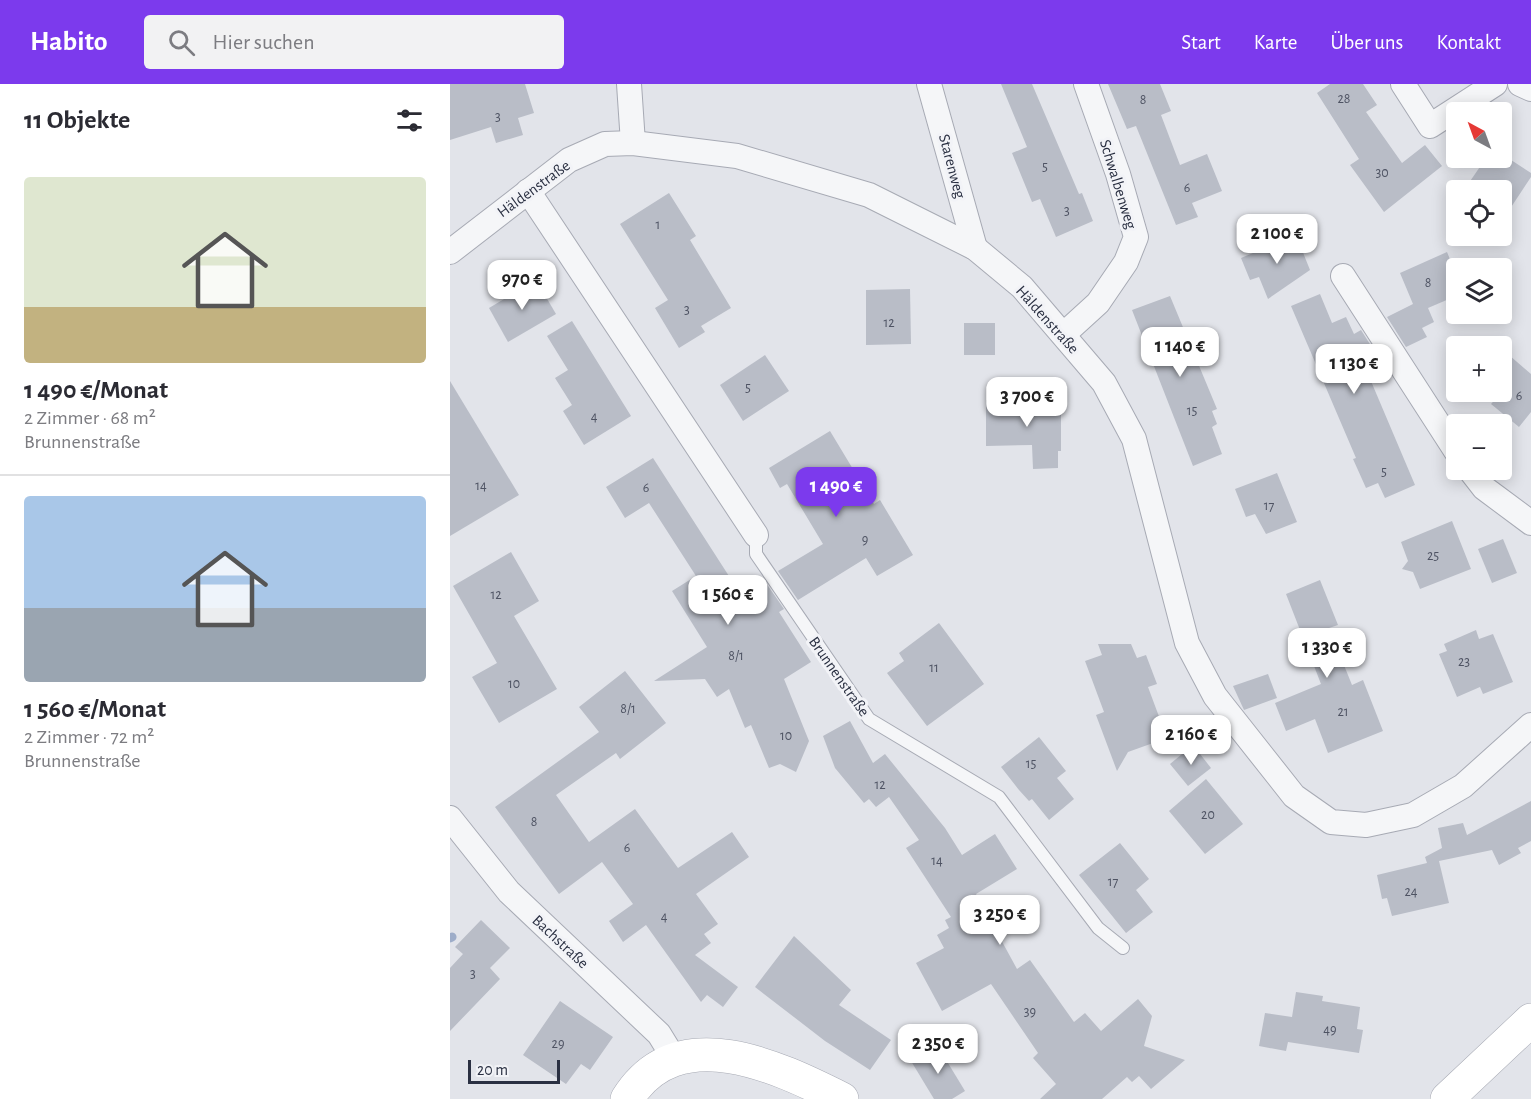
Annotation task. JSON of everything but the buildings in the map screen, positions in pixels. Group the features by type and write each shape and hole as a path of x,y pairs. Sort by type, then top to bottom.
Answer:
{"street":[{"path":"629,84 633,143"},
{"name":"Starenweg","path":"929,84 975,248"},
{"name":"Schwalbenweg","path":"1064,334 1098,303 1126,262 1136,237 1118,174 1086,84"},
{"path":"1403,84 1430,126 1495,84"},
{"path":"1520,84 1531,89"},
{"name":"Häldenstraße","path":"450,252 569,160 604,144 633,143 737,156 868,195 975,248 1022,287 1104,383 1134,439 1187,643 1215,696 1294,796 1331,822 1366,825 1413,814 1463,786 1531,725"},
{"name":"Brunnenstraße","path":"528,191 635,349 756,535"},
{"path":"1343,276 1446,436"},
{"path":"1478,480 1484,488 1531,523"},
{"name":"Bachstraße","path":"450,818 509,892 659,1034 675,1060"},
{"path":"1447,1099 1531,1020"},
{"path":"627,1099 634,1088 655,1070 675,1060 708,1053 752,1059 842,1099"}],"lane":[{"name":"Brunnenstraße","path":"756,535 756,554 869,719 999,797 1098,928 1123,948"}]}
